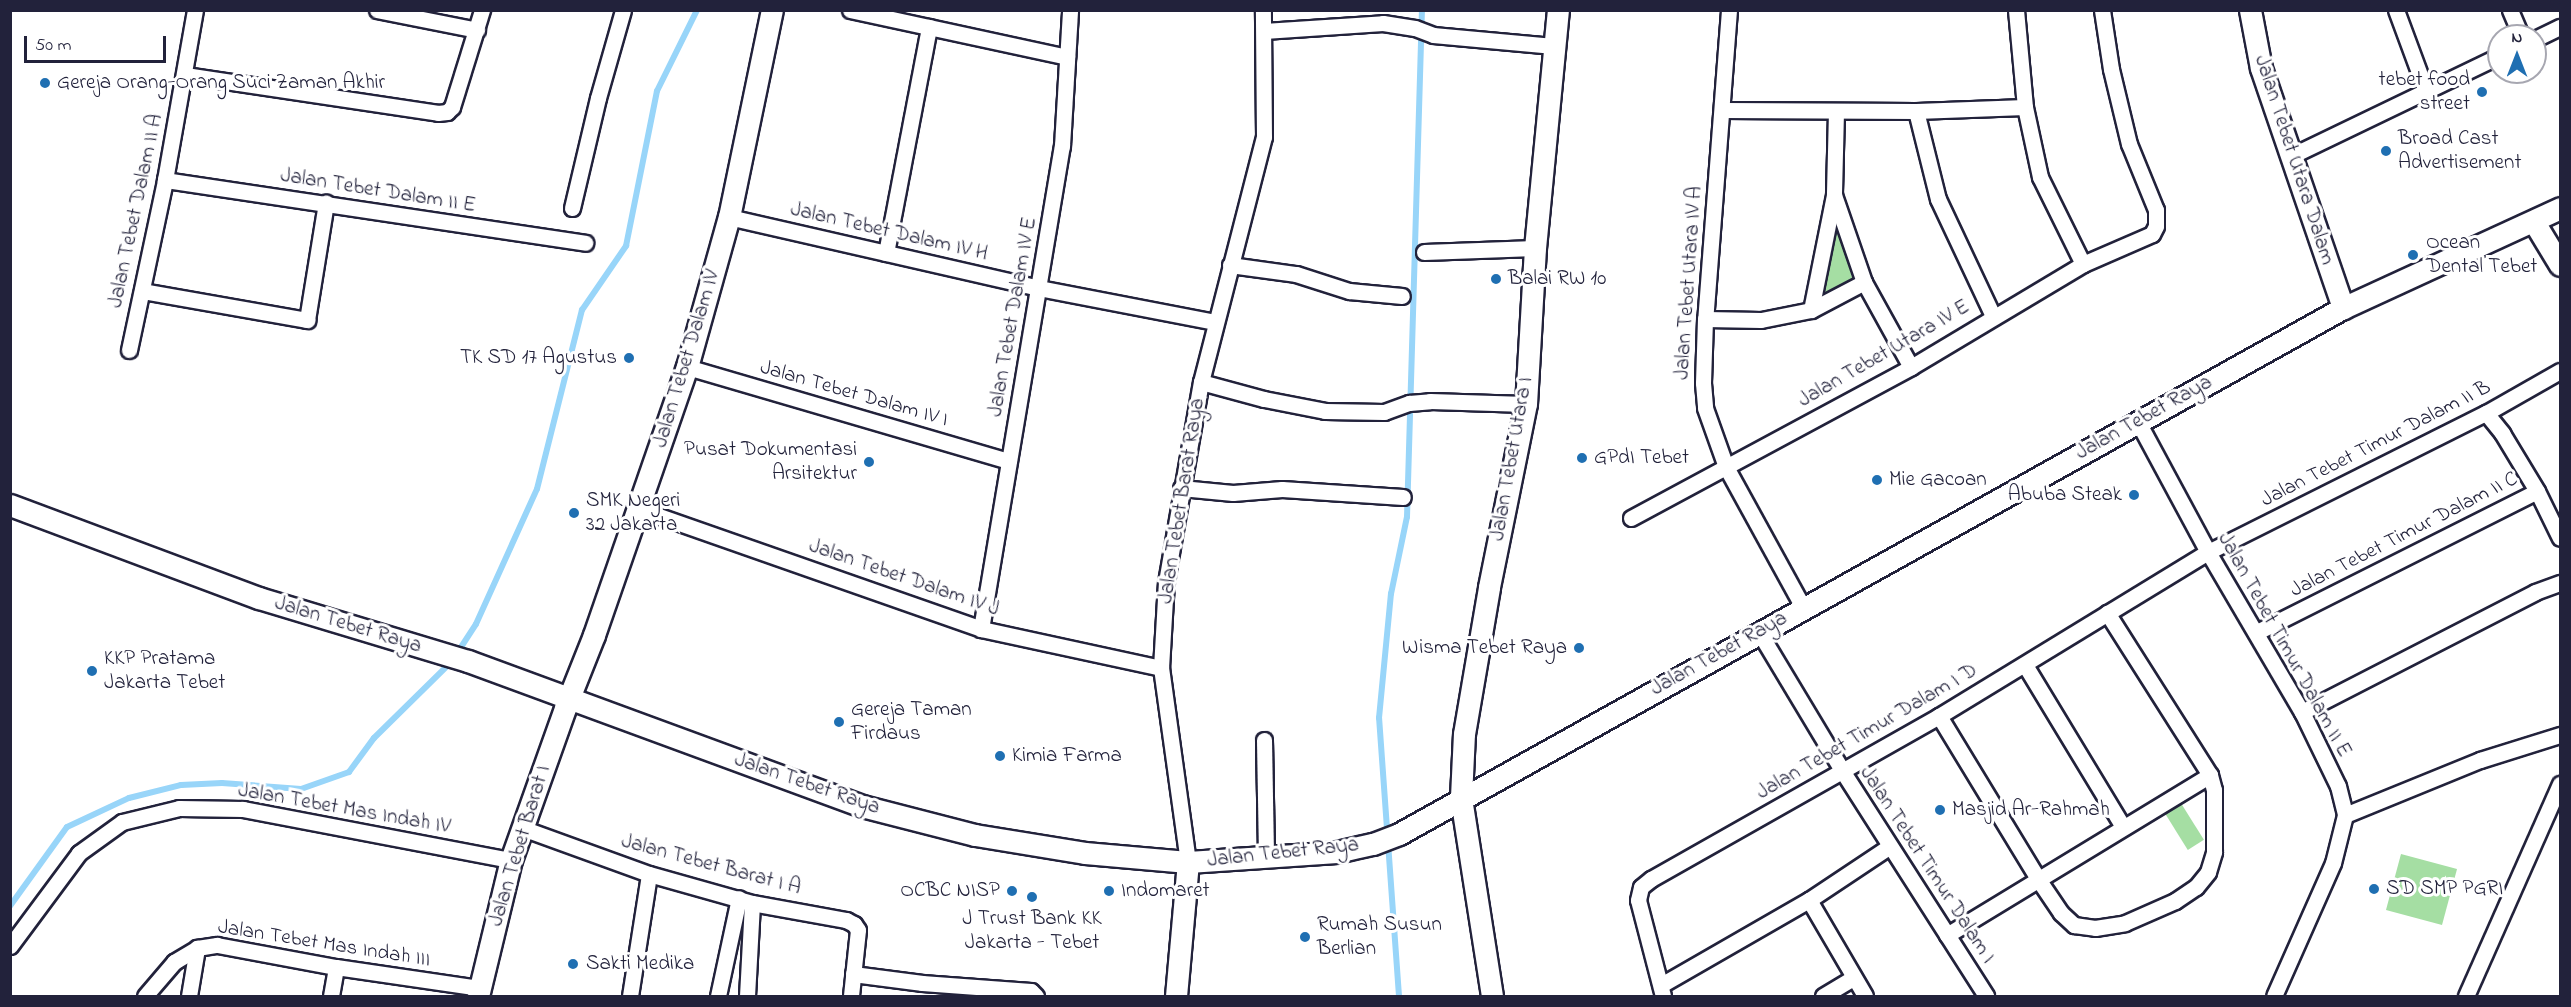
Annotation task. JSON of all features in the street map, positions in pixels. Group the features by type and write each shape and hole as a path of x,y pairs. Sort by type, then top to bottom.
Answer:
{"main road":[{"name":"Jalan Tebet Dalam IV","path":"569,698 639,509 687,367 729,217 772,10"},
{"name":"Jalan Tebet Utara I","path":"1492,996 1461,797 1464,734 1489,587 1526,404 1535,248 1558,10"},
{"name":"Jalan Tebet Utara Dalam","path":"2250,10 2261,68 2343,308"},
{"name":"Jalan Tebet Raya","path":"10,505 259,598 468,661 873,809 975,835 1086,853 1188,862 1337,852 1373,844 1399,834 1461,797 2343,308 2534,222 2560,208"},
{"path":"2534,222 2560,266"},
{"name":"Jalan Tebet Barat I","path":"479,992 511,860 569,698"},
{"name":"Jalan Tebet Barat Raya","path":"1176,996 1188,862"}],"street":[{"name":"Jalan Tebet Dalam II A","path":"129,350 165,180 195,10"},
{"path":"377,10 477,30"},
{"path":"185,75 438,113 447,112 452,107 482,10"},
{"path":"572,208 598,98 623,10"},
{"path":"850,10 1067,57"},
{"name":"Jalan Tebet Dalam IV E","path":"981,629 1062,146 1070,10"},
{"name":"Jalan Tebet Barat Raya","path":"1188,862 1161,668 1166,582 1201,382 1264,137 1263,10"},
{"name":"Jalan Tebet Utara IV A","path":"1729,10 1705,319 1703,383 1705,408 1726,467 1803,607"},
{"path":"2016,10 2025,106 2040,177 2083,264"},
{"name":"Jalan Tebet Utara IV E","path":"1631,518 1911,367 2083,264 2152,234 2156,226 2156,210 2129,144 2111,69 2102,10"},
{"path":"2396,10 2426,91"},
{"path":"2510,10 2516,24"},
{"path":"1264,31 1364,23 1415,28 1433,34 1553,46"},
{"path":"886,253 929,27"},
{"path":"2291,156 2487,62"},
{"path":"1723,110 1916,111 2025,106"},
{"path":"1811,310 1834,195 1836,111"},
{"path":"1916,111 1938,199 1994,316"},
{"name":"Jalan Tebet Dalam II E","path":"165,180 585,243"},
{"path":"1834,195 1864,282 1911,367"},
{"path":"142,291 307,320 326,203"},
{"name":"Jalan Tebet Dalam IV H","path":"729,217 1039,288 1215,322"},
{"path":"1424,252 1535,248"},
{"path":"1230,265 1296,274 1349,291 1402,296"},
{"path":"1705,319 1761,320 1811,310 1864,282"},
{"name":"Jalan Tebet Dalam IV I","path":"687,367 1009,462"},
{"name":"Jalan Tebet Timur Dalam II B","path":"2208,552 2486,413 2560,370"},
{"path":"1201,382 1325,411 1384,412 1421,402 1526,404"},
{"path":"2486,413 2502,433 2537,491 2560,538"},
{"name":"Jalan Tebet Timur Dalam II E","path":"2138,422 2208,552 2302,712 2338,786 2345,815 2333,863 2274,996"},
{"path":"1181,488 1233,493 1282,489 1403,496"},
{"name":"Jalan Tebet Timur Dalam II C","path":"2257,632 2537,491"},
{"name":"Jalan Tebet Dalam IV J","path":"639,509 981,629 1161,668"},
{"name":"Jalan Tebet Timur Dalam I D","path":"1662,991 1638,900 1641,887 1939,716 2208,552"},
{"path":"2302,712 2535,592 2560,583"},
{"path":"1939,716 2038,879 2061,913 2074,925 2095,928 2125,923 2175,901 2196,887 2208,872 2214,852 2215,822 2210,775 2107,613"},
{"name":"Jalan Tebet Timur Dalam I","path":"1759,632 1843,772 1986,996"},
{"path":"2025,665 2124,827"},
{"path":"2345,815 2480,760 2560,735"},
{"path":"1264,740 1266,857"},
{"path":"1947,935 2210,775"},
{"path":"2466,996 2560,784"},
{"name":"Jalan Tebet Mas Indah IV","path":"10,946 79,853 122,822 179,808 243,809 511,860"},
{"name":"Jalan Tebet Barat I A","path":"522,828 649,874 746,900 846,920 854,924 858,930 851,996"},
{"path":"1662,991 1809,900 1890,846"},
{"path":"630,996 649,874"},
{"path":"718,996 746,900"},
{"path":"746,900 747,996"},
{"path":"1809,900 1865,996"},
{"name":"Jalan Tebet Mas Indah III","path":"146,996 174,962 197,948 217,945 479,992"},
{"path":"189,996 197,948"},
{"path":"331,996 336,968"},
{"path":"853,974 1034,994"},
{"path":"1823,996 1853,978"}],"green space":[{"path":"1834,218 1853,280 1816,303"},
{"path":"2179,800 2204,840 2188,850 2163,810"},
{"path":"2401,854 2457,869 2442,925 2386,910"}],"waterway":[{"path":"10,906 67,827 129,798 181,785 222,783 301,789 349,772 374,738 452,661 476,624 537,489 582,310 626,246 657,91 697,10"},
{"path":"1399,996 1379,718 1391,594 1407,517 1422,10"}],"place":[{"name":"Gereja Orang-Orang Suci Zaman Akhir","path":"45,83"},
{"name":"tebet food street","path":"2482,92"},
{"name":"Broad Cast Advertisement","path":"2386,151"},
{"name":"Ocean Dental Tebet","path":"2413,255"},
{"name":"Balai RW 10","path":"1496,279"},
{"name":"TK SD 17 Agustus","path":"629,358"},
{"name":"GPdI Tebet","path":"1582,458"},
{"name":"Pusat Dokumentasi Arsitektur","path":"869,462"},
{"name":"Mie Gacoan","path":"1877,480"},
{"name":"Abuba Steak","path":"2134,495"},
{"name":"SMK Negeri 32 Jakarta","path":"574,513"},
{"name":"Wisma Tebet Raya","path":"1579,648"},
{"name":"KKP Pratama Jakarta Tebet","path":"92,671"},
{"name":"Gereja Taman Firdaus","path":"839,722"},
{"name":"Kimia Farma","path":"1000,756"},
{"name":"Masjid Ar-Rahmah","path":"1940,810"},
{"name":"SD SMP PGRI","path":"2374,889"},
{"name":"OCBC NISP","path":"1012,891"},
{"name":"Indomaret","path":"1109,891"},
{"name":"J Trust Bank KK Jakarta - Tebet","path":"1032,897"},
{"name":"Rumah Susun Berlian","path":"1305,937"},
{"name":"Sakti Medika","path":"573,964"}]}
